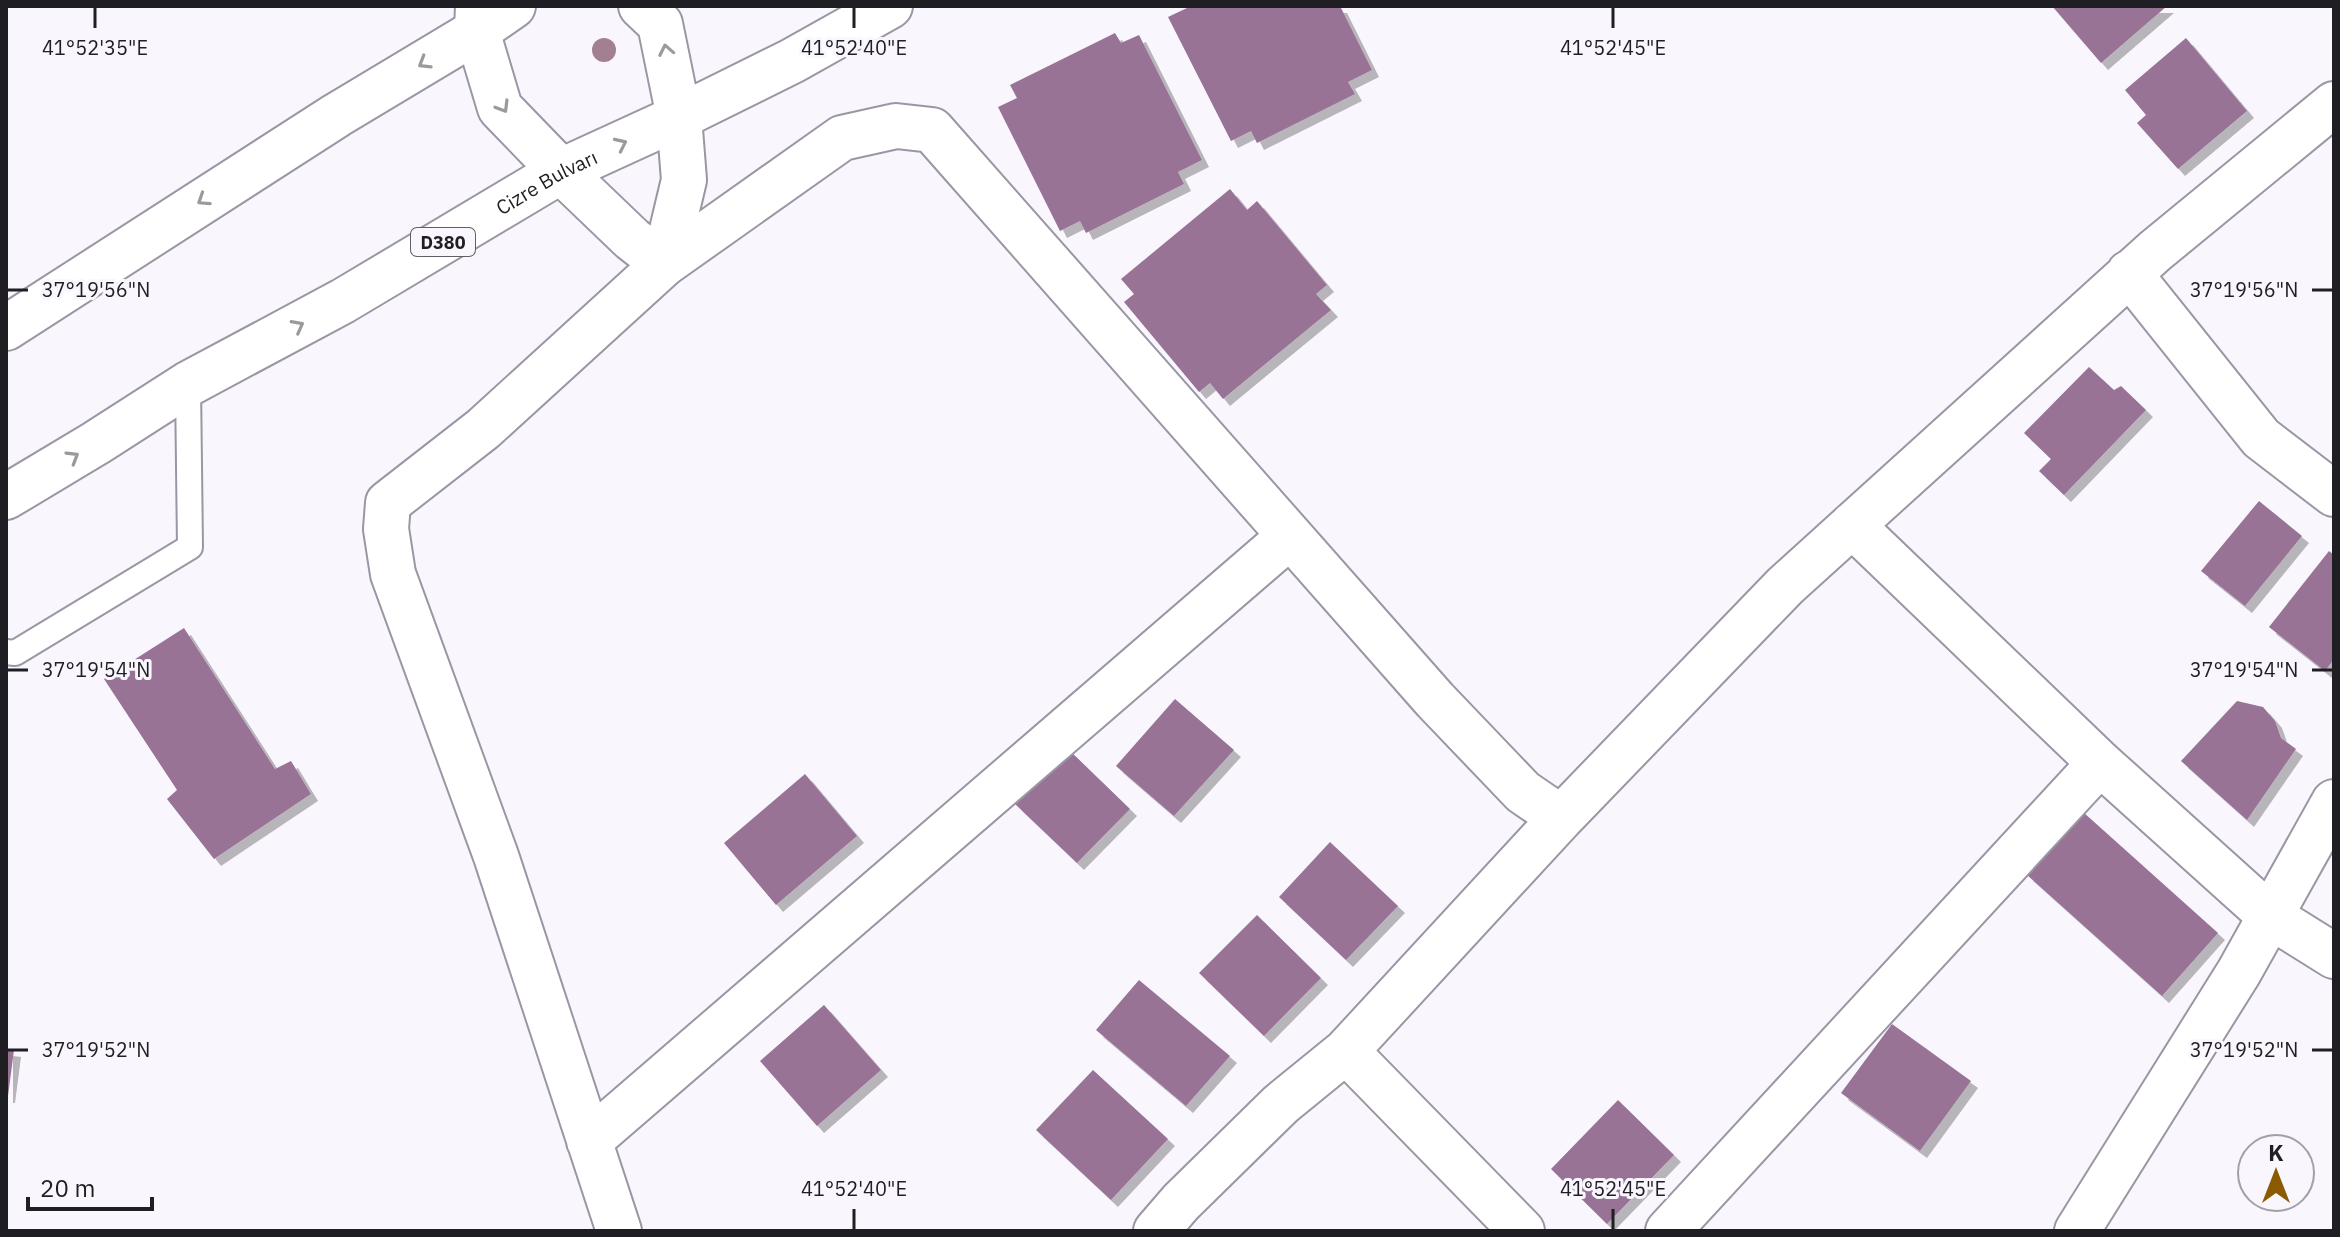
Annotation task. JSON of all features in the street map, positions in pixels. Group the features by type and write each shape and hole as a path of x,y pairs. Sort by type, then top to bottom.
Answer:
{"street":[{"path":"11,319 337,115 478,18 513,6"},
{"path":"641,6 660,24 679,117 684,180 664,264"},
{"name":"Cizre Bulvarı","path":"6,497 188,384 343,301 561,171 792,61 890,6"},
{"path":"478,18 500,108 632,239 664,264"},
{"path":"1156,1231 1181,1202 1281,1104 1346,1051 1561,818 1785,586 2129,273 2334,104"},
{"path":"619,1231 496,856 393,574 386,529 388,503 483,429 664,264 842,138 896,126 932,130 1435,700 1523,792 1561,818"},
{"path":"2129,273 2261,438 2334,494"},
{"path":"1852,525 2100,763 2270,916 2334,956"},
{"path":"589,1141 1290,536"},
{"path":"1668,1231 2100,763"},
{"path":"2079,1230 2239,972 2334,802"},
{"path":"1346,1051 1503,1222"}],"lane":[{"path":"6,652 15,653 190,547 188,384"}],"building":[{"path":"1186,6 1340,6 1372,70 1348,82 1355,94 1257,143 1251,131 1231,141 1168,17"},
{"path":"2052,6 2167,6 2101,63"},
{"path":"1115,33 1121,43 1139,35 1202,160 1178,172 1184,184 1086,233 1080,221 1060,231 998,107 1017,98 1010,85"},
{"path":"2186,38 2247,111 2178,169 2137,123 2146,115 2125,90"},
{"path":"1230,189 1247,210 1257,201 1327,285 1316,294 1331,310 1223,399 1210,383 1199,392 1124,302 1134,294 1121,279"},
{"path":"2089,367 2114,390 2121,386 2146,410 2064,495 2039,471 2051,459 2024,433"},
{"path":"2259,501 2302,536 2245,606 2201,571"},
{"path":"2329,551 2334,555 2334,659 2325,671 2269,627"},
{"path":"184,628 275,769 291,761 311,794 214,859 167,799 177,790 104,679"},
{"path":"1175,699 1234,750 1174,816 1116,766"},
{"path":"2237,701 2263,707 2275,721 2281,738 2296,749 2247,820 2181,761"},
{"path":"1068,749 1130,809 1077,863 1015,804"},
{"path":"805,774 857,836 776,905 724,843"},
{"path":"2083,812 2218,933 2162,996 2026,874"},
{"path":"1330,842 1398,906 1346,960 1279,897"},
{"path":"1257,915 1321,978 1264,1036 1199,973"},
{"path":"1139,980 1230,1056 1186,1106 1096,1030"},
{"path":"824,1005 881,1070 817,1126 760,1061"},
{"path":"1892,1024 1971,1081 1920,1151 1841,1093"},
{"path":"6,1049 14,1050 8,1096 6,1096"},
{"path":"1093,1070 1168,1139 1111,1200 1036,1130"},
{"path":"1618,1100 1674,1155 1607,1224 1551,1169"}]}
